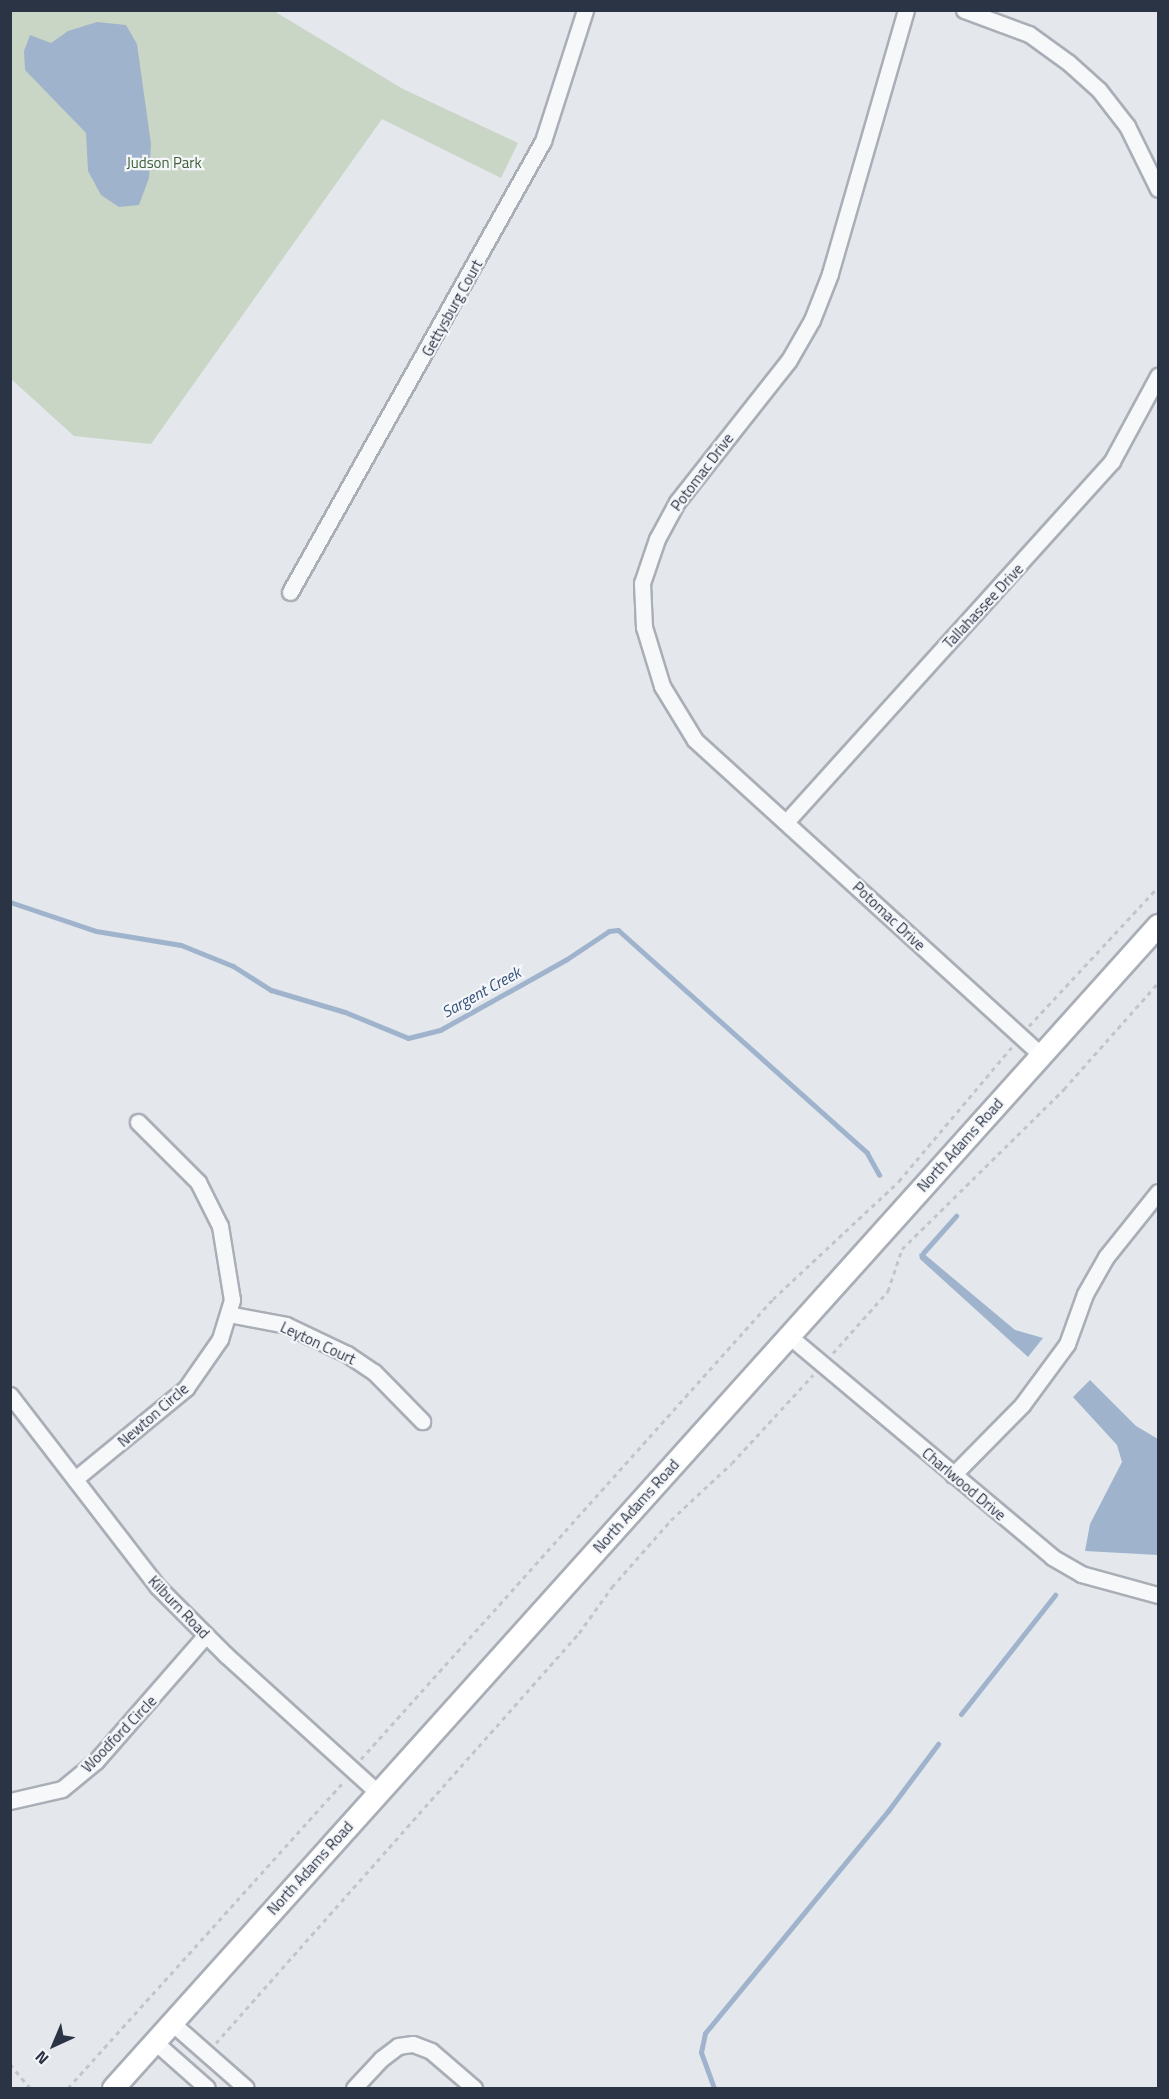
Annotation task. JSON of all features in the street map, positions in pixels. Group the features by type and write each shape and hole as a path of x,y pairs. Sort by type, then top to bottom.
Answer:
{"main road":[{"name":"North Adams Road","path":"113,2088 1158,925"}],"street":[{"name":"Gettysburg Court","path":"291,592 543,141 585,10"},
{"name":"Potomac Drive","path":"906,10 830,274 812,320 789,360 677,502 657,539 642,583 650,652 676,713 695,740 787,821 1041,1055"},
{"path":"964,10 1029,34 1069,63 1099,90 1127,126 1158,189"},
{"name":"Tallahassee Drive","path":"787,821 1112,461 1158,376"},
{"name":"Newton Circle","path":"75,1479 186,1388 220,1339 232,1300 220,1226 198,1182 138,1122"},
{"path":"953,1475 1022,1406 1060,1353 1106,1257 1158,1192"},
{"name":"Leyton Court","path":"228,1314 286,1325 347,1354 374,1372 422,1420"},
{"name":"Charlwood Drive","path":"789,1336 1052,1557 1081,1574 1158,1595"},
{"name":"Kilburn Road","path":"10,1395 158,1587 206,1635 377,1792"},
{"name":"Woodford Circle","path":"10,1801 62,1789 96,1761 206,1635"},
{"path":"172,2023 246,2088"},
{"path":"155,2042 207,2088"},
{"path":"354,2088 381,2059 398,2046 413,2044 430,2052 474,2088"}],"path":[{"path":"1032,1022 1158,887"},
{"path":"830,1356 892,1285 902,1249 1064,1089 1158,983"},
{"path":"361,1759 773,1299 899,1181 1005,1056"},
{"path":"215,2043 579,1633 612,1587 678,1512 732,1463 813,1375"},
{"path":"68,2088 344,1781"},
{"path":"10,2064 30,2088"}],"green space":[{"name":"Judson Park","path":"11,11 274,11 403,89 518,143 501,178 382,119 151,444 74,436 11,379"}],"water":[{"path":"97,22 126,25 137,44 151,144 149,178 139,205 119,207 101,195 88,171 86,133 25,70 24,51 30,35 51,43 68,31"},
{"path":"923,1253 1015,1330 1043,1338 1028,1357 920,1259 919,1254"},
{"path":"1090,1380 1136,1426 1158,1439 1158,1555 1085,1551 1090,1524 1122,1462 1117,1445 1073,1397"}],"waterway":[{"name":"Sargent Creek","path":"10,902 96,931 181,945 233,966 271,990 345,1012 408,1038 440,1030 567,959 609,931 618,930 867,1153 879,1175"},
{"path":"923,1253 956,1216"},
{"path":"961,1714 1055,1595"},
{"path":"714,2088 701,2052 705,2033 888,1811 938,1744"}]}
